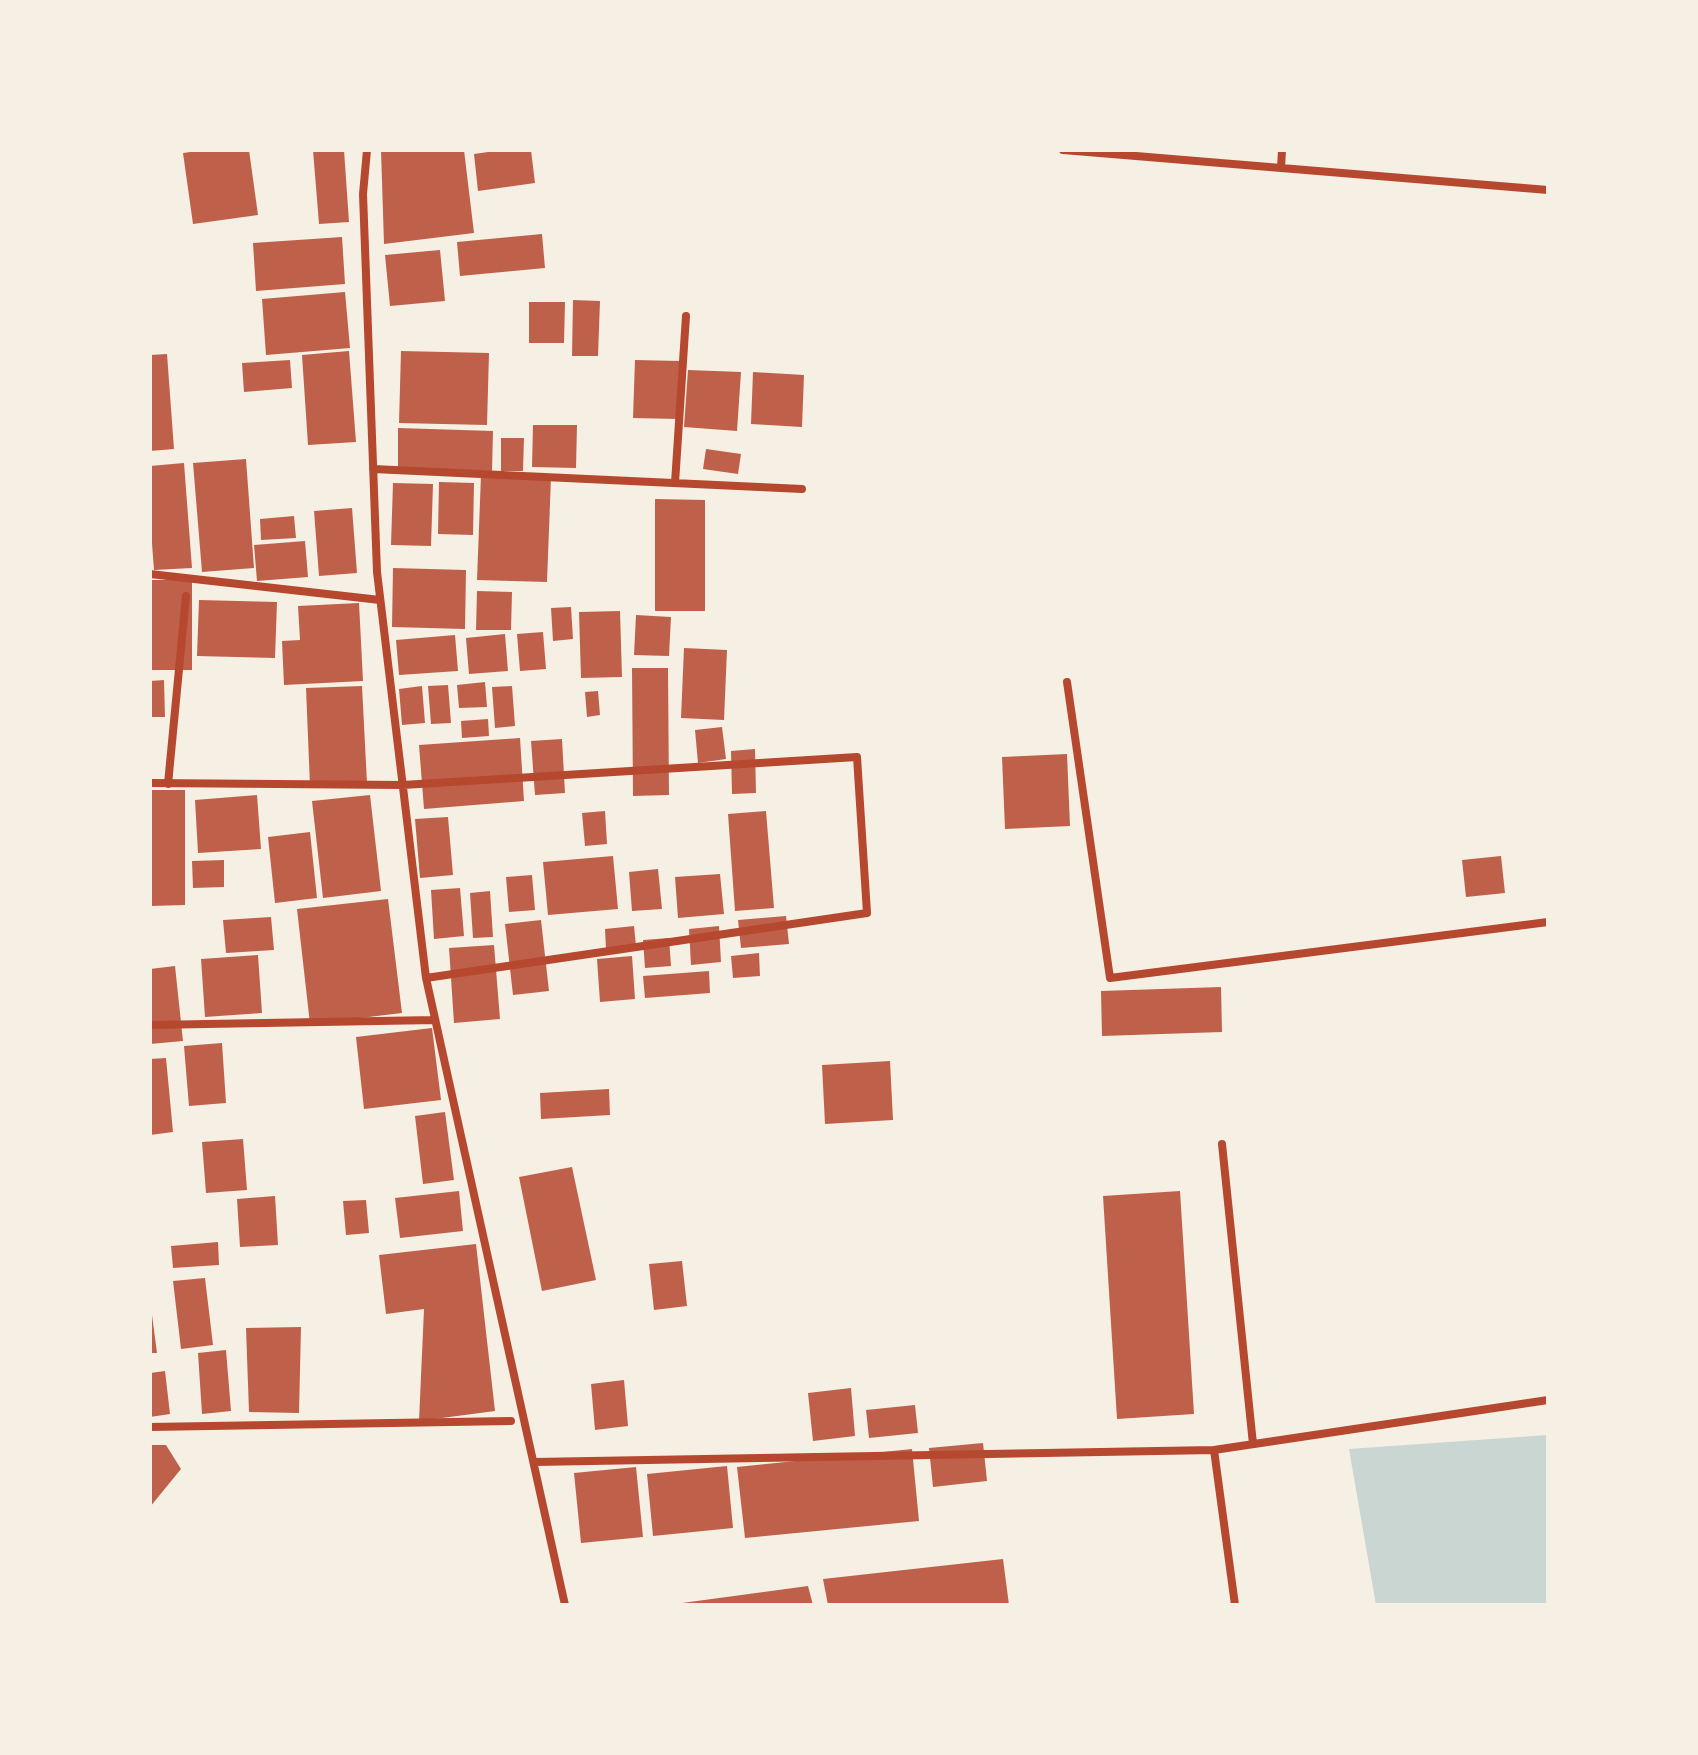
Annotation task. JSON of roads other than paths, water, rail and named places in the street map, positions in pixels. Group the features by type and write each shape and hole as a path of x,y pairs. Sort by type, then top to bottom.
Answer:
{"street":[{"path":"367,150 363,194 377,572 426,978 565,1605"},
{"path":"1063,150 1548,190"},
{"path":"1281,168 1282,150"},
{"path":"675,483 686,316"},
{"path":"373,469 802,489"},
{"path":"150,574 380,600"},
{"path":"168,784 186,596"},
{"path":"1067,682 1110,978 1548,922"},
{"path":"150,783 403,785 857,757 867,913 426,978"},
{"path":"150,1025 435,1020"},
{"path":"1222,1144 1253,1444"},
{"path":"534,1462 1214,1450 1548,1400"},
{"path":"150,1427 511,1421"},
{"path":"1214,1450 1235,1605"}]}
